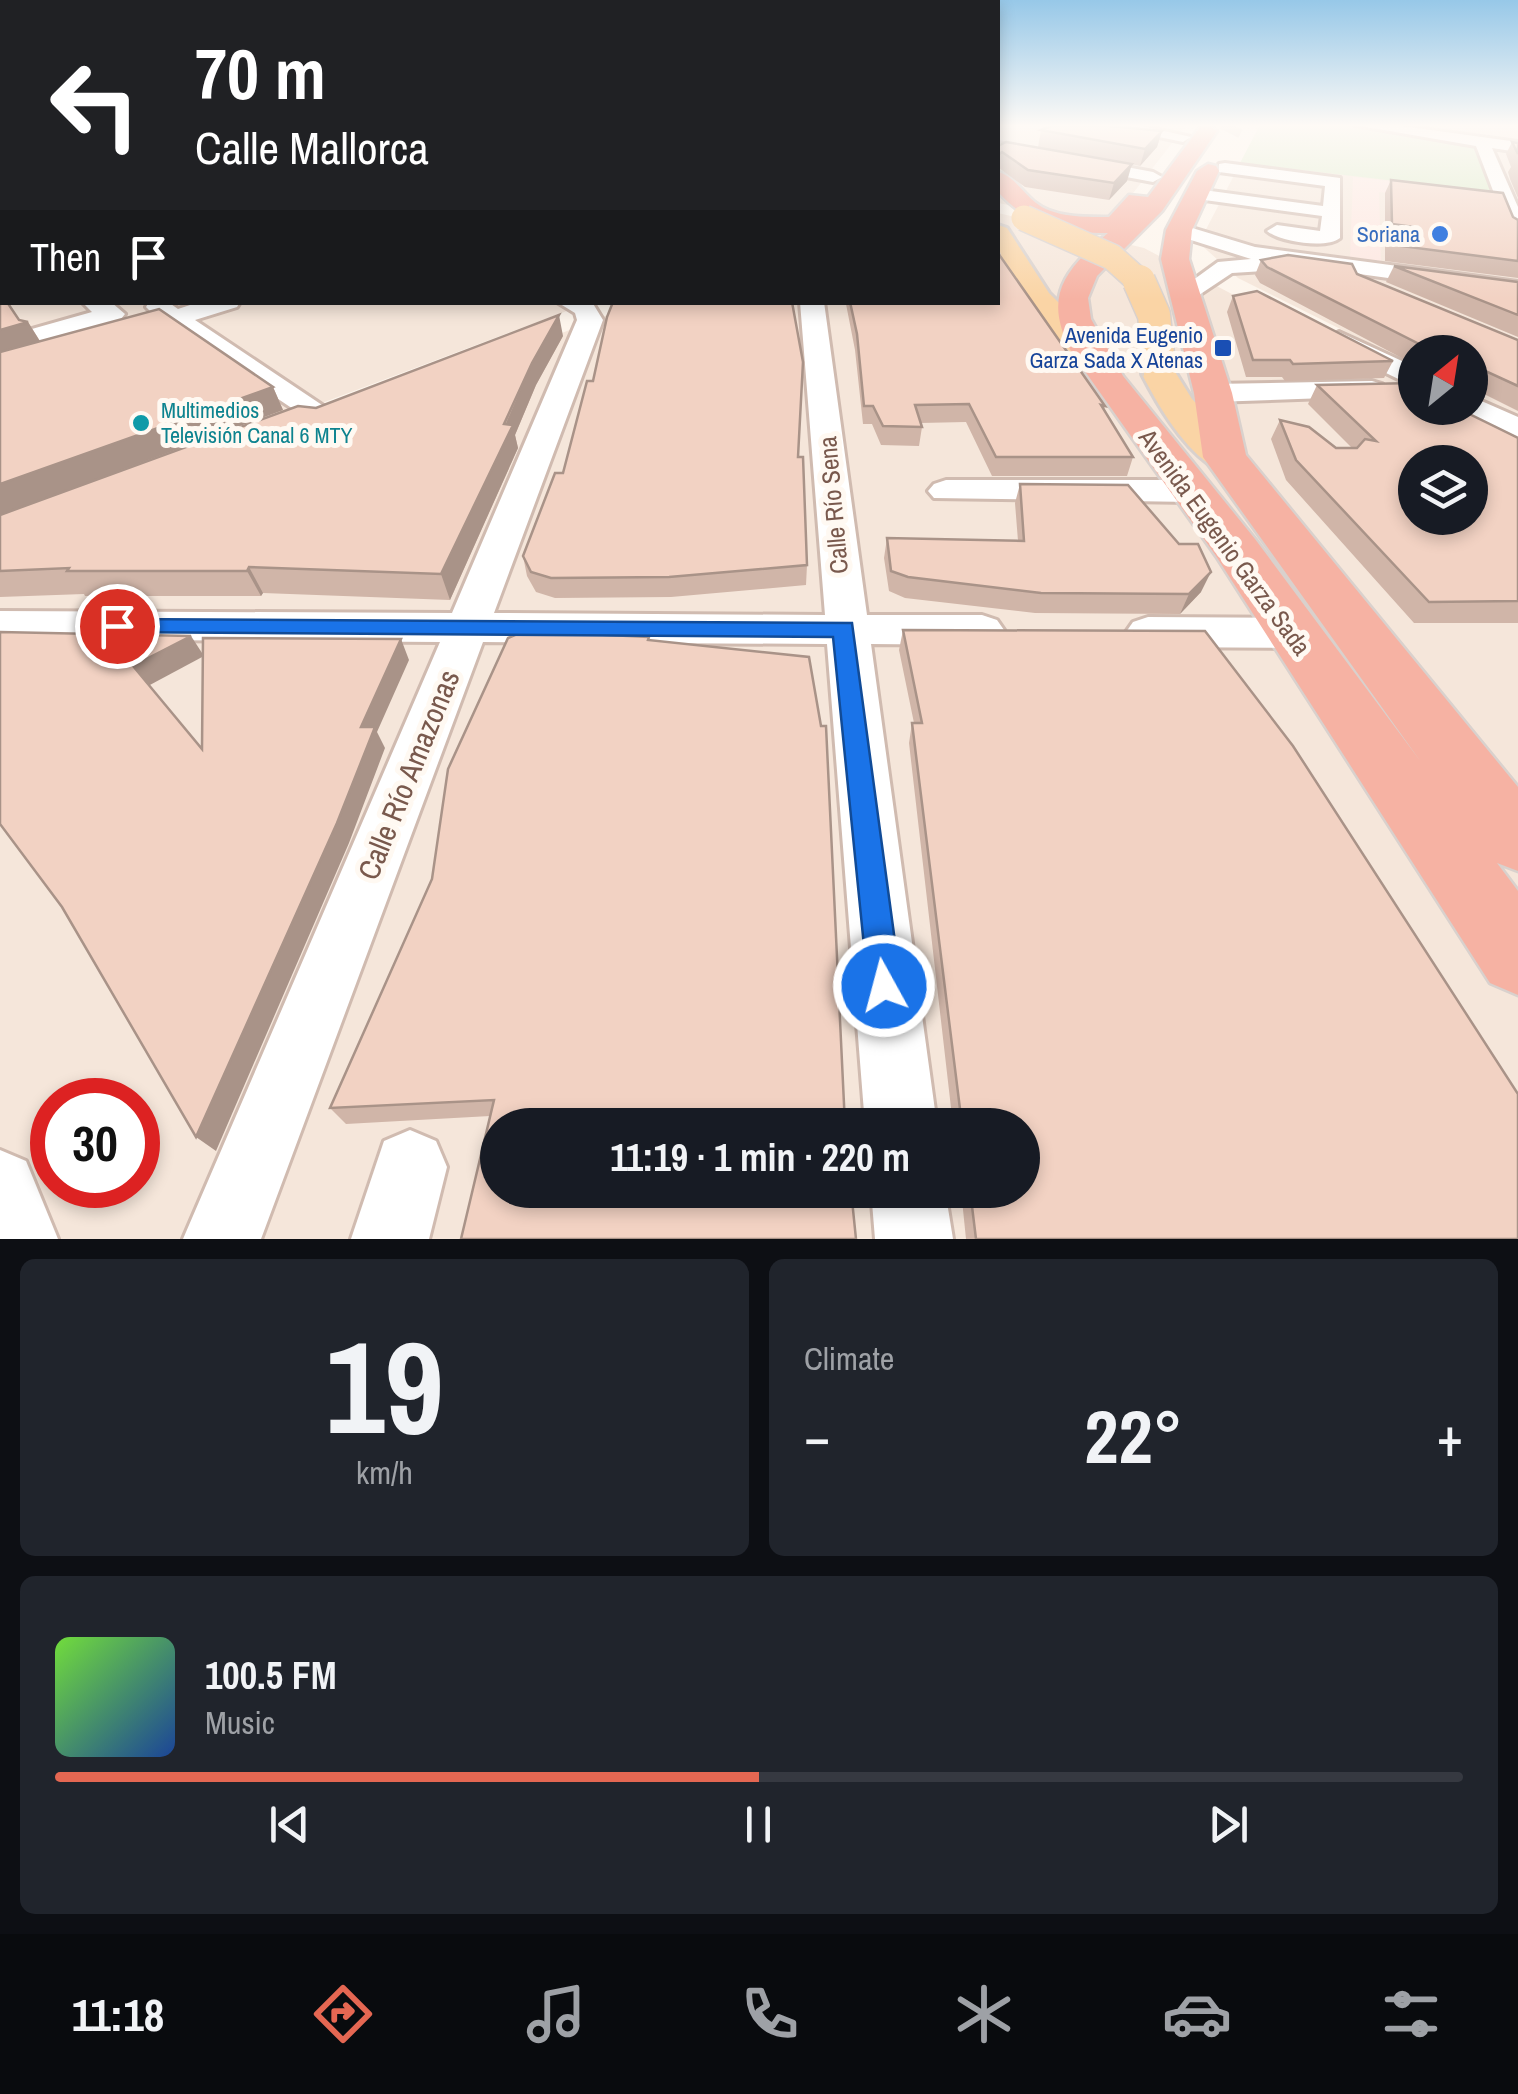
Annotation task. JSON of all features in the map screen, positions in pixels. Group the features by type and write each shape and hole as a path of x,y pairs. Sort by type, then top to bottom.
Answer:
{"highway":[{"path":"1002,183 1030,212 1052,221 1109,226 1120,222 1150,194"},
{"name":"Avenida Eugenio Garza Sada","path":"1157,183 1074,291 1075,317 1090,353 1212,440 1518,840"},
{"path":"1187,183 1188,213"},
{"path":"1188,213 1213,183"},
{"name":"Avenida Eugenio Garza Sada","path":"1188,213 1175,258 1217,294 1212,440 1292,633 1518,956"}],"main road":[{"path":"1000,196 1024,218 1109,257 1138,279 1150,304 1160,374 1177,405 1212,440"},
{"path":"1002,248 1037,298 1090,353"}],"street":[{"path":"1116,183 1150,194"},
{"path":"1333,183 1329,255 1338,269 1390,296"},
{"path":"1512,201 1518,228"},
{"path":"1188,213 1332,212"},
{"path":"1188,213 1330,238"},
{"path":"1188,213 1240,251 1518,298"},
{"path":"1217,294 1226,267 1251,264 1338,269 1518,289"},
{"path":"44,333 33,317 75,305"},
{"path":"0,346 112,314 98,305"},
{"path":"0,367 162,310 203,305"},
{"name":"Calle Río Sena","path":"812,305 844,629 899,1108"},
{"name":"Calle Río Amazonas","path":"222,1239 584,337 590,320 577,309"},
{"path":"162,310 316,411"},
{"path":"1315,335 1398,380"},
{"path":"1212,440 1398,392"},
{"path":"279,425 352,398"},
{"path":"1488,415 1518,430"},
{"path":"946,492 1281,423"},
{"path":"1475,425 1518,446"},
{"path":"0,625 1020,631"},
{"path":"1117,632 1292,633"},
{"path":"390,1239 410,1167"},
{"path":"0,1186 19,1239"},
{"path":"910,1208 914,1239"}],"shaded area":[{"path":"1000,183 1141,183 1109,224 1000,203"},
{"path":"1230,183 1518,183 1518,417 1488,402 1488,335 1398,335 1398,358 1238,278 1199,243"},
{"path":"1353,183 1405,183 1488,192 1489,205 1379,192 1381,263 1350,258"},
{"path":"1000,213 1144,248 1398,381 1398,425 1464,425 1518,444 1518,1239 0,1239 0,554 633,305 1000,305"},
{"path":"0,305 583,305 0,524"}],"green space":[{"path":"1412,183 1490,183 1492,192"}],"building":[{"name":"Soriana","path":"1391,183 1503,193 1518,220 1518,261 1393,245 1393,232 1414,227 1392,224"},
{"path":"1288,255 1352,264 1357,274 1518,340 1518,386 1488,372 1488,335 1401,335 1267,267 1261,260"},
{"path":"1000,256 1105,406 1101,405 1133,457 996,457 969,404 915,405 922,427 883,426 873,406 864,406 851,305 1000,305"},
{"path":"1394,266 1518,282 1518,315"},
{"path":"1257,291 1393,361 1293,364 1290,360 1253,360 1233,296"},
{"path":"0,305 9,305 19,320 28,322 0,330"},
{"path":"612,305 793,305 803,362 798,457 803,457 807,565 669,577 551,578 531,572 523,556 555,473 563,473 587,381 593,381"},
{"path":"159,309 273,387 0,484 0,352"},
{"path":"559,315 504,424 513,425 441,574 249,567 247,571 0,571 0,515 298,406 316,408"},
{"path":"1398,383 1398,425 1488,423 1518,438 1518,601 1429,602 1296,460 1280,420 1309,427 1336,448 1357,448 1365,439 1376,441 1317,385"},
{"path":"1020,484 1128,485 1179,544 1198,544 1211,572 1189,594 1041,593 908,577 891,571 887,538 1024,541"},
{"path":"903,630 1205,631 1293,746 1518,1094 1518,1239 976,1239 972,1208 1040,1208 1040,1108 960,1108 912,723 922,723"},
{"path":"524,631 649,637 648,640 809,657 821,726 826,726 844,1108 492,1108 494,1100 330,1108 432,879 448,769 508,638"},
{"path":"0,632 191,636 133,666 202,749 203,638 401,639 361,727 375,727 337,823 196,1137 62,907 0,824"},
{"path":"480,1159 480,1208 853,1208 856,1239 461,1239"}],"place":[{"name":"Soriana","path":"1440,234"},
{"name":"Avenida Eugenio Garza Sada X Atenas","path":"1223,348"},
{"name":"Multimedios Televisión Canal 6 MTY","path":"141,423"}],"route":[{"path":"117,626 844,629 884,986"}]}
